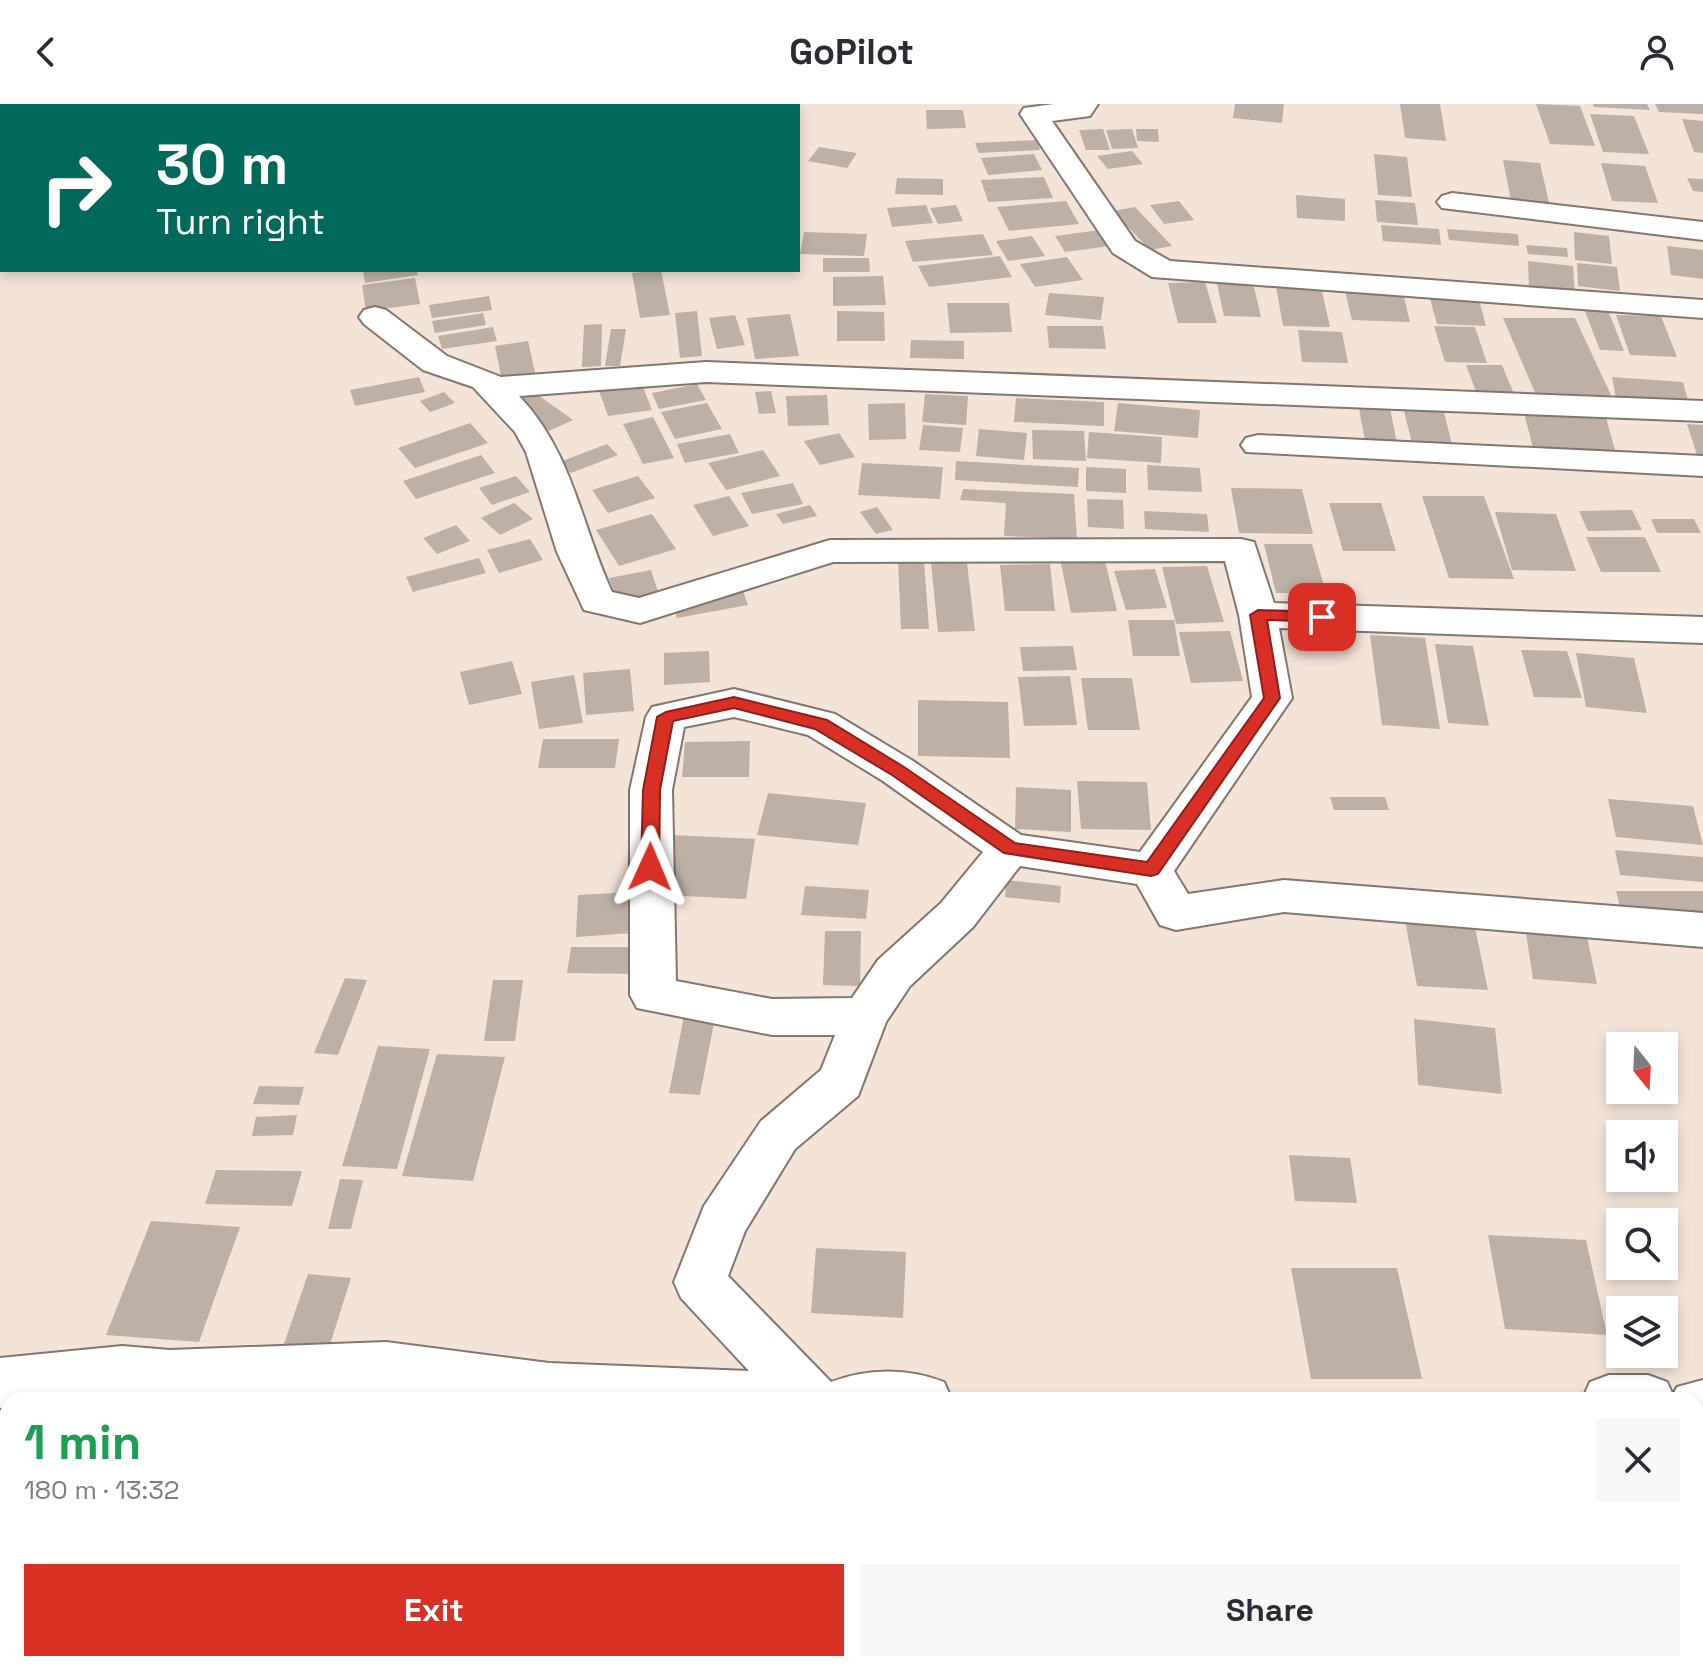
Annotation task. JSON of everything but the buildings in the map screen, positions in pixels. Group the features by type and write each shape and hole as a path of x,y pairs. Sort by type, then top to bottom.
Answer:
{"street":[{"path":"1084,104 1080,110 1034,114 1124,247 1163,270 1703,309"},
{"path":"1452,202 1703,231"},
{"path":"375,317 435,363 485,380 530,428 543,452 575,552 597,601 640,611 830,551 1241,550 1258,615 1272,698 1151,870"},
{"path":"493,388 706,372 1703,411"},
{"path":"1258,445 1703,466"},
{"path":"1258,615 1703,630"},
{"path":"865,1016 772,1017 653,995 649,919 651,790 666,717 734,703 821,724 898,771 1010,849 1151,870"},
{"path":"804,1392 700,1282 722,1222 778,1135 841,1082 865,1016 894,973 957,915 1010,849"},
{"path":"1151,870 1176,913 1284,896 1703,930"},
{"path":"0,1383 118,1386 170,1375 386,1367 549,1388 670,1392"}],"route":[{"path":"650,867 651,790 666,717 734,703 821,724 898,771 1010,849 1151,870 1272,698 1258,615 1322,617"}]}
